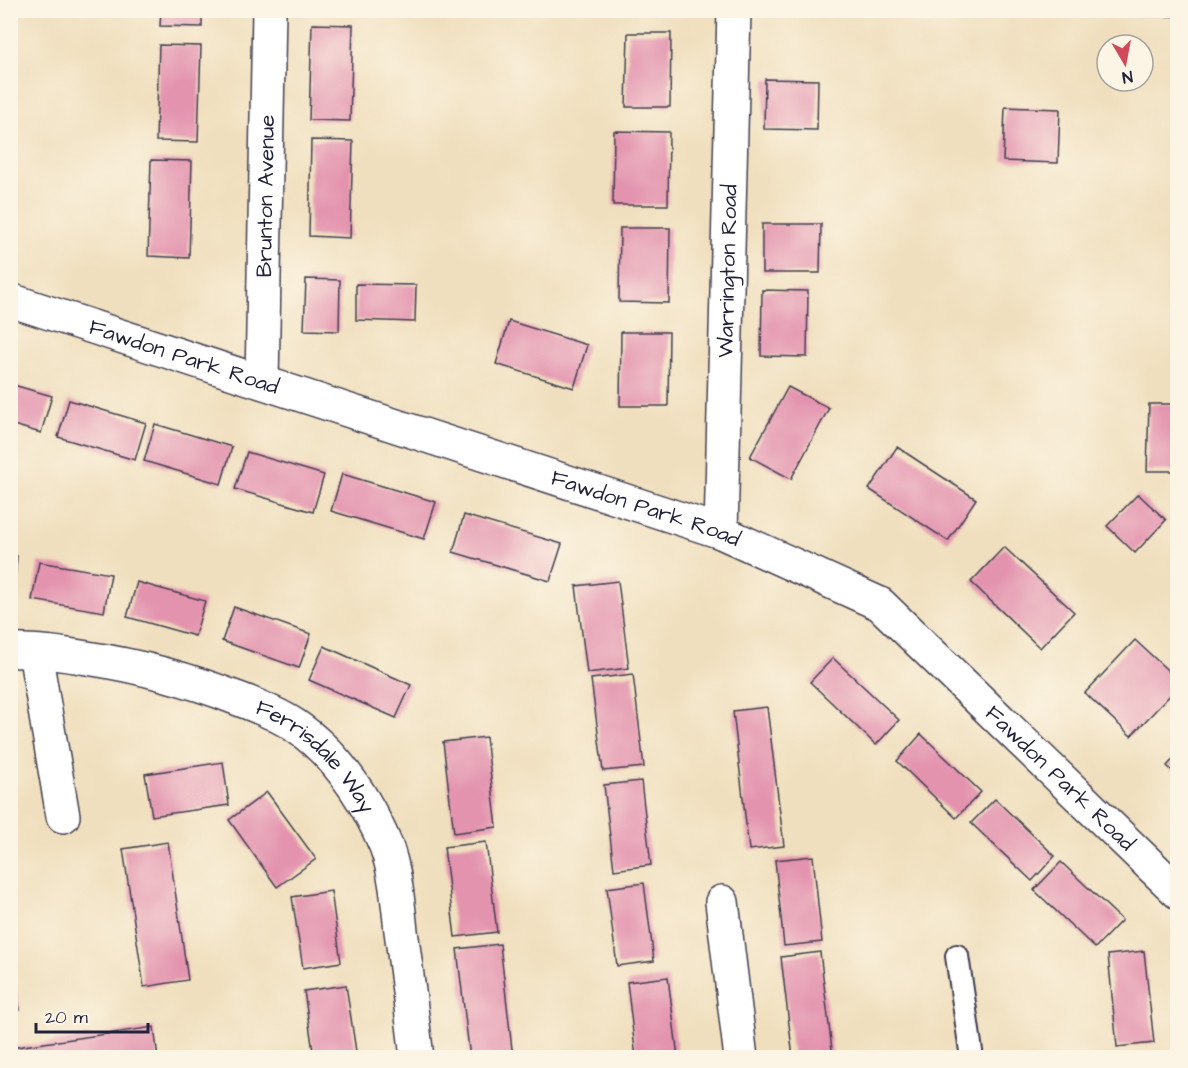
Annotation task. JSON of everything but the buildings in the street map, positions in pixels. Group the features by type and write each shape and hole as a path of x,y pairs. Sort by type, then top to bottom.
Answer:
{"street":[{"name":"Brunton Avenue","path":"262,382 269,10"},
{"name":"Warrington Road","path":"721,532 734,10"},
{"name":"Fawdon Park Road","path":"10,300 721,532 880,604 1178,892"},
{"path":"23,651 63,816"},
{"name":"Ferrisdale Way","path":"23,651 66,654 122,664 156,671 211,688 256,705 293,725 327,753 349,778 371,814 387,849 395,884 417,1058"},
{"path":"722,902 741,1058"}],"lane":[{"path":"957,956 972,1058"}]}
